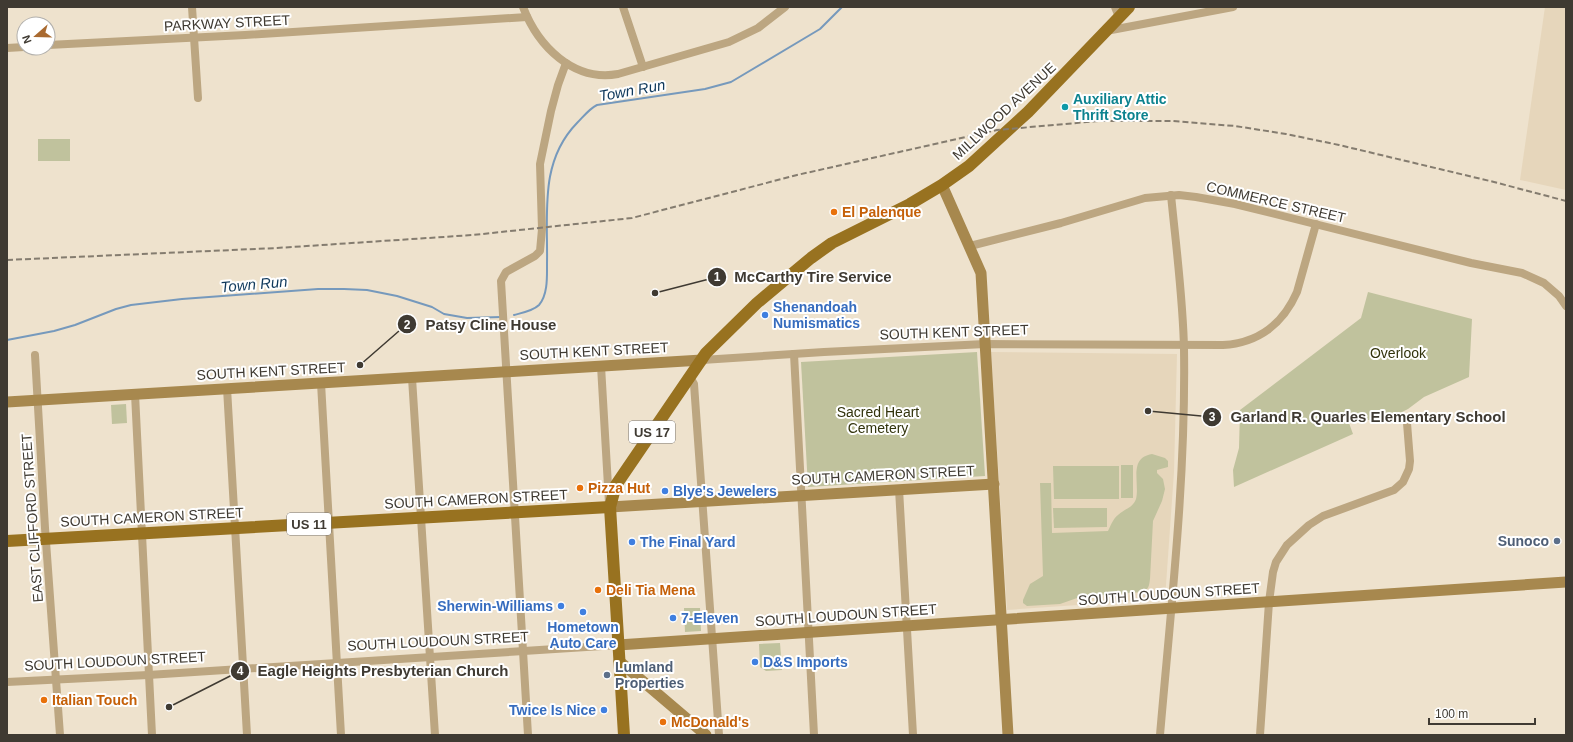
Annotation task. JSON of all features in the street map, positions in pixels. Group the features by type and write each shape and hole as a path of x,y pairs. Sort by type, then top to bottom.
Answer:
{"main road":[{"name":"MILLWOOD AVENUE","path":"624,735 610,507 616,485 706,353 757,303 810,258 838,240 910,204 942,185 969,166 998,141 1106,31 1117,12 1129,7"},
{"name":"SOUTH CAMERON STREET","path":"7,540 610,507"}],"street":[{"path":"192,7 198,98"},
{"path":"523,7 537,34 566,64 584,72 600,75 618,74 734,40 758,28 785,7"},
{"path":"623,7 643,67"},
{"path":"1106,31 1232,7"},
{"name":"PARKWAY STREET","path":"56,45 194,38 527,17"},
{"path":"528,735 501,281 506,272 535,256 540,251 542,228 540,164 551,111 558,85 566,64"},
{"path":"942,185 981,273 1008,735"},
{"path":"1160,735 1178,519 1182,445 1184,345 1172,195"},
{"name":"COMMERCE STREET","path":"970,246 1061,223 1130,201 1172,195 1196,197 1235,204 1465,261 1522,273 1544,282 1559,296 1566,306"},
{"name":"SOUTH KENT STREET","path":"7,402 507,371 985,344 1223,345 1243,342 1260,335 1279,321 1286,312 1297,292 1316,224"},
{"path":"794,354 814,735"},
{"name":"EAST CLIFFORD STREET","path":"35,355 60,735"},
{"path":"601,366 608,496 610,507"},
{"path":"690,377 694,384 719,735"},
{"path":"412,378 435,735"},
{"path":"321,383 341,735"},
{"path":"227,388 247,735"},
{"path":"135,394 152,735"},
{"path":"1260,735 1269,602 1273,572 1276,562 1287,545 1298,533 1323,516 1394,490 1403,482 1409,469 1410,461 1407,423"},
{"name":"SOUTH CAMERON STREET","path":"610,507 994,484"},
{"path":"899,489 913,735"},
{"name":"SOUTH LOUDOUN STREET","path":"7,682 148,675 808,633 1566,582"},
{"path":"619,661 706,735"}],"shaded area":[{"path":"1545,7 1566,7 1566,190 1520,180"},
{"path":"991,352 1177,354 1174,472 1165,599 1007,610"}],"green space":[{"path":"38,139 70,139 70,161 38,161"},
{"name":"Overlook","path":"1368,292 1472,319 1469,377 1424,397 1408,409 1394,416 1349,423 1353,434 1234,487 1233,470 1239,448 1240,410 1361,318"},
{"name":"Sacred Heart Cemetery","path":"977,352 985,476 808,487 801,362"},
{"path":"126,404 127,423 112,424 111,405"},
{"path":"1152,454 1165,458 1168,461 1168,467 1157,470 1157,473 1163,479 1165,489 1162,501 1153,521 1150,579 1147,588 1142,592 1080,597 1060,604 1027,606 1023,603 1030,584 1043,576 1040,483 1051,483 1052,533 1108,531 1116,517 1135,502 1137,493 1137,466 1140,460 1145,456"},
{"path":"1121,465 1133,465 1133,498 1121,498"},
{"path":"1053,466 1119,466 1119,499 1054,499"},
{"path":"1053,508 1107,508 1107,527 1054,528"},
{"path":"684,608 700,608 701,631 685,632"},
{"path":"780,643 782,670 766,671 760,667 759,644"}],"waterway":[{"name":"Town Run","path":"514,315 534,309 539,305 544,296 547,280 547,208 551,172 556,154 565,138 589,111 597,105 705,89 731,82 820,29 842,7"},
{"name":"Town Run","path":"7,340 54,331 131,305 182,299 318,289 367,290 397,296 432,307 444,314 467,318 501,317"}],"railway":[{"path":"7,260 277,248 473,235 632,218 797,175 997,130 1099,121 1172,121 1235,126 1286,134 1494,182 1566,201"}],"place":[{"name":"Auxiliary Attic Thrift Store","path":"1065,107"},
{"name":"El Palenque","path":"834,212"},
{"name":"McCarthy Tire Service","path":"655,293"},
{"name":"Shenandoah Numismatics","path":"765,315"},
{"name":"Patsy Cline House","path":"360,365"},
{"name":"Garland R. Quarles Elementary School","path":"1148,411"},
{"name":"Pizza Hut","path":"580,488"},
{"name":"Blye's Jewelers","path":"665,491"},
{"name":"Sunoco","path":"1557,541"},
{"name":"The Final Yard","path":"632,542"},
{"name":"Deli Tia Mena","path":"598,590"},
{"name":"Sherwin-Williams","path":"561,606"},
{"name":"Hometown Auto Care","path":"583,612"},
{"name":"7-Eleven","path":"673,618"},
{"name":"D&S Imports","path":"755,662"},
{"name":"Lumland Properties","path":"607,675"},
{"name":"Italian Touch","path":"44,700"},
{"name":"Eagle Heights Presbyterian Church","path":"169,707"},
{"name":"Twice Is Nice","path":"604,710"},
{"name":"McDonald's","path":"663,722"}]}
